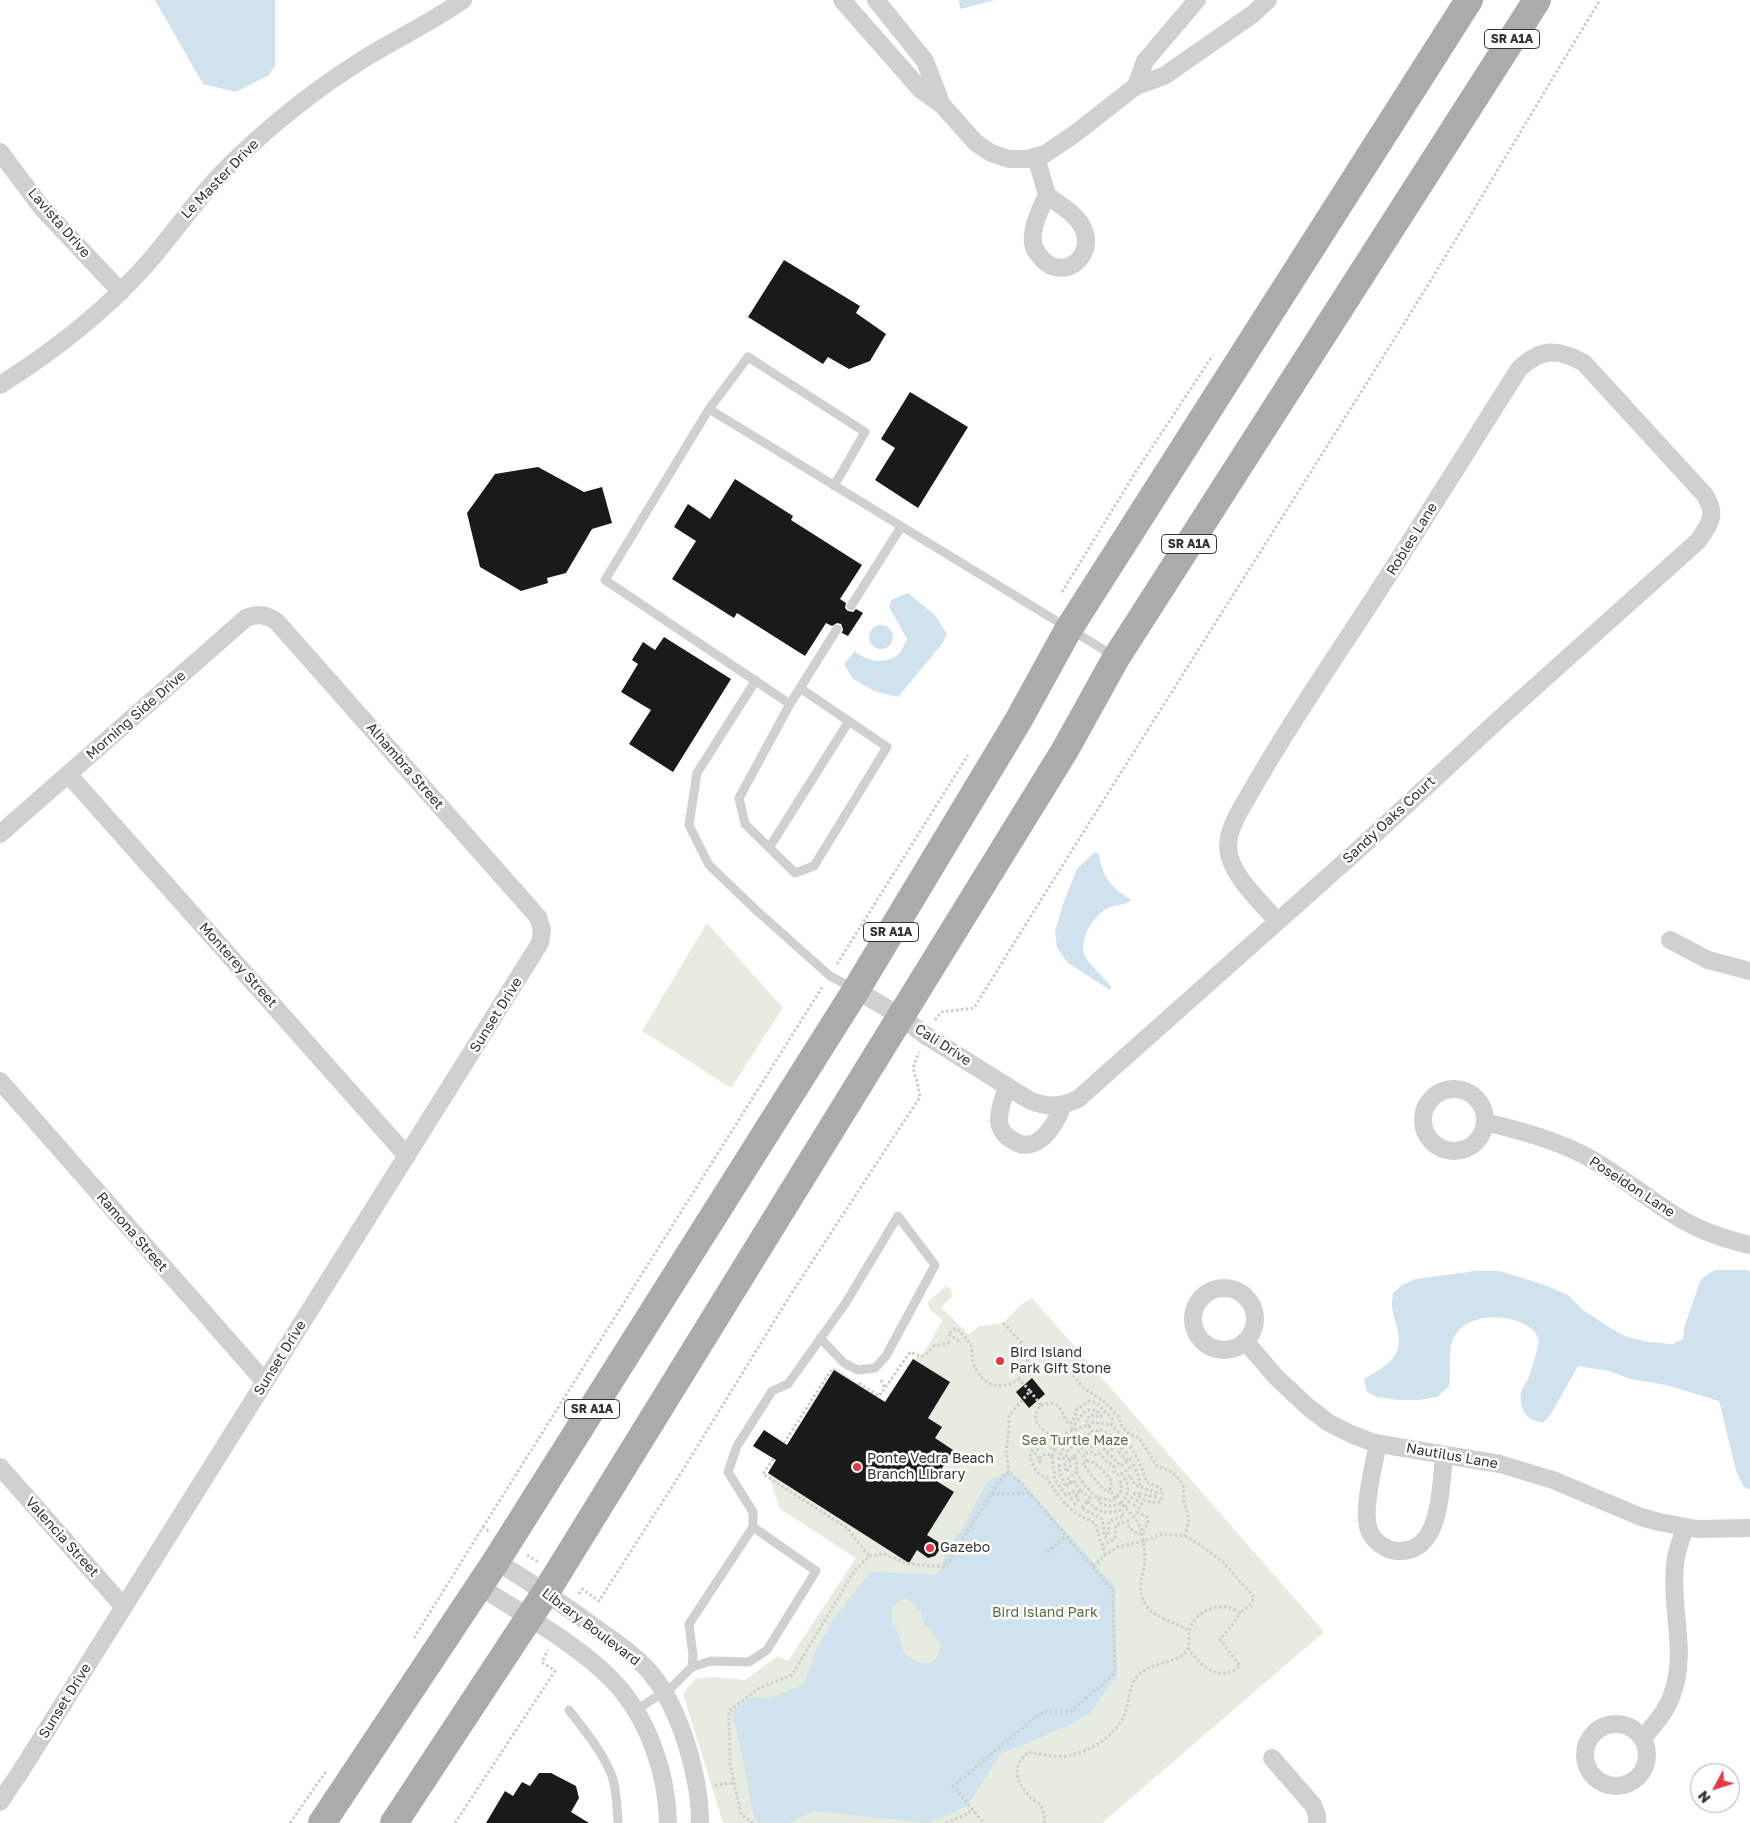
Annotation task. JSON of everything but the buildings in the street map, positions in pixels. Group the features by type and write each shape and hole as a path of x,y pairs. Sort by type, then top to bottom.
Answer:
{"main road":[{"name":"SR A1A","path":"322,1823 496,1561 856,990 1018,721 1058,623 1469,0"},
{"name":"SR A1A","path":"394,1823 546,1592 1065,750 1116,658 1537,0"}],"street":[{"name":"Le Master Drive","path":"0,385 80,330 121,292 147,264 195,202 233,162 277,122 363,60 445,13 463,0"},
{"path":"876,0 925,61 942,105"},
{"path":"1136,86 1145,61 1197,0"},
{"path":"849,3 921,90 942,105 976,143 991,153 1009,159 1036,158 1045,154 1076,133 1136,86 1164,76 1253,14 1268,0"},
{"name":"Lavista Drive","path":"0,152 42,208 121,292"},
{"path":"1036,158 1047,195"},
{"name":"Robles Lane","path":"1278,921 1237,874 1230,861 1228,846 1233,825 1272,755 1520,369 1529,359 1554,352 1570,355 1584,363 1704,494"},
{"name":"Sandy Oaks Court","path":"1063,1105 1078,1099 1358,850 1496,722 1698,541 1710,523 1712,513 1710,503 1704,494"},
{"name":"Morning Side Drive","path":"0,834 246,618 264,614 277,622"},
{"name":"Alhambra Street","path":"277,622 532,911"},
{"name":"Monterey Street","path":"68,774 407,1156"},
{"name":"Sunset Drive","path":"0,1802 540,943 542,930 538,917 532,911"},
{"path":"1670,940 1708,960 1750,971"},
{"name":"Cali Drive","path":"856,990 900,1016 925,1035 1030,1100 1041,1105 1063,1105"},
{"name":"Ramona Street","path":"0,1081 265,1382"},
{"path":"1007,1086 999,1122 1002,1130 1016,1143 1033,1144 1040,1140 1057,1121 1063,1105"},
{"name":"Poseidon Lane","path":"1485,1122 1557,1143 1583,1155 1621,1177 1676,1216 1709,1232 1750,1245"},
{"name":"Nautilus Lane","path":"1245,1341 1276,1377 1308,1407 1329,1423 1350,1434 1378,1443 1509,1466 1553,1480 1641,1517 1685,1528 1720,1530 1750,1528"},
{"path":"1378,1443 1367,1506 1367,1526 1376,1542 1394,1552 1413,1549 1429,1535 1438,1506 1444,1455"},
{"name":"Valencia Street","path":"0,1467 123,1606"},
{"path":"1642,1739 1664,1712 1672,1695 1677,1675 1680,1646 1675,1566 1685,1528"},
{"name":"Library Boulevard","path":"496,1561 571,1609 624,1648 652,1674 664,1691 688,1750 697,1787 700,1823"},
{"name":"Library Boulevard","path":"479,1586 593,1662 615,1684 636,1710 650,1738 662,1773 668,1810 668,1823"},
{"path":"1272,1758 1313,1805 1318,1815 1317,1823"}],"lane":[{"path":"790,704 605,580 709,409 748,357 865,432 834,486"},
{"path":"709,409 1116,658"},
{"path":"852,606 901,527"},
{"path":"800,688 887,747 814,866 795,873 745,824 740,798 790,704 800,688 837,629"},
{"path":"756,680 697,773 690,825 709,866 830,976 856,990"},
{"path":"769,848 849,721"},
{"path":"692,1667 693,1655 690,1624 753,1527 753,1512 728,1472 737,1446 772,1391 788,1384 820,1338 845,1304 898,1216 936,1265 886,1356 875,1368 858,1370 844,1363 820,1338"},
{"path":"636,1710 672,1687 692,1667 710,1661 749,1662 766,1650 816,1571 753,1527"},
{"path":"569,1710 590,1737 612,1777 616,1795 618,1823"}],"path":[{"path":"571,1609 582,1589 599,1601 681,1473 791,1294 920,1097 913,1068 925,1035 942,1012 974,1008 1113,783 1404,322 1600,0"},
{"path":"1058,623 1136,472 1214,354"},
{"path":"483,1527 970,753"},
{"path":"959,1341 948,1334 956,1328 970,1346 973,1361 983,1379 990,1384 1006,1386 1019,1379 1023,1374 1028,1357 1026,1350 1003,1323"},
{"path":"856,1382 879,1396 910,1352 920,1356 925,1355 934,1346 952,1342"},
{"path":"1026,1350 1053,1355 1059,1359 1084,1388 1106,1403 1119,1418 1122,1427 1130,1434 1139,1438 1157,1466 1172,1472 1180,1480 1183,1486 1184,1502 1189,1519 1185,1536"},
{"path":"784,1443 834,1367"},
{"path":"1019,1379 1041,1405"},
{"path":"881,1380 885,1388"},
{"path":"984,1823 953,1786 1033,1719 1044,1712 1070,1712 1115,1673 1113,1591 1030,1493 1009,1472 1006,1451 1009,1427 1008,1416 1030,1391"},
{"path":"1105,1555 1095,1523 1074,1512 1054,1491 1047,1478 1042,1477 1030,1456 1035,1444 1041,1440 1052,1440 1056,1437 1038,1424 1035,1417 1041,1405 1051,1402 1059,1406 1068,1424 1071,1423 1075,1417 1076,1410 1080,1407 1089,1401 1097,1403 1112,1419 1111,1425"},
{"path":"1070,1432 1084,1412 1096,1410 1101,1417 1090,1415 1086,1423 1092,1430 1092,1433 1076,1438 1080,1443 1093,1440 1098,1442 1098,1445"},
{"path":"1066,1458 1067,1452 1073,1446 1064,1434 1084,1426 1089,1426 1093,1422 1111,1425 1136,1453 1146,1482 1156,1486 1163,1492 1161,1501 1152,1502 1144,1500 1138,1512 1147,1517 1148,1523 1142,1533"},
{"path":"1107,1453 1115,1446 1097,1435 1099,1429 1112,1435 1123,1446 1119,1452 1128,1461"},
{"path":"1052,1440 1054,1448"},
{"path":"1070,1460 1066,1458 1059,1459 1065,1446 1061,1441 1058,1442 1052,1456 1055,1480 1066,1495 1073,1491 1079,1499 1074,1505"},
{"path":"1088,1501 1100,1511 1105,1513 1120,1510 1124,1516 1109,1521 1110,1530 1108,1536 1105,1536 1102,1519 1081,1508 1090,1498 1080,1490 1073,1480 1066,1487 1060,1474 1059,1466 1065,1465 1066,1472 1070,1468 1070,1460 1080,1449 1104,1444 1103,1448 1121,1466 1132,1458"},
{"path":"1052,1456 1042,1455 1039,1460 1040,1462 1035,1453 1043,1446 1054,1448"},
{"path":"1123,1456 1128,1451"},
{"path":"1116,1498 1110,1490 1112,1481 1098,1466 1091,1461 1087,1461 1083,1456 1086,1452 1092,1452 1095,1455 1099,1453 1107,1462 1114,1466 1114,1471 1119,1476 1133,1465 1141,1482 1140,1487"},
{"path":"1074,1456 1077,1460 1078,1476 1099,1499 1098,1502 1111,1507 1121,1503 1128,1495 1125,1479"},
{"path":"773,1459 763,1474 847,1528 869,1556"},
{"path":"1087,1461 1083,1464 1090,1475 1107,1492 1110,1490"},
{"path":"1071,1484 1068,1478 1077,1471"},
{"path":"753,1823 741,1814 734,1783 730,1764 729,1711 761,1688 792,1675 855,1570 869,1556 884,1554 910,1564 945,1567 1003,1476 1009,1472"},
{"path":"1099,1499 1111,1501 1116,1498 1122,1490 1120,1483 1130,1474 1135,1485 1156,1493 1155,1497 1135,1493 1125,1507"},
{"path":"1070,1500 1080,1490"},
{"path":"991,1494 1030,1493"},
{"path":"1133,1506 1141,1494"},
{"path":"1121,1503 1138,1522 1144,1541 1145,1554 1140,1581 1143,1600 1150,1610 1176,1623 1189,1633"},
{"path":"1102,1545 1115,1539 1116,1525 1128,1521 1129,1528 1138,1534 1142,1533"},
{"path":"1092,1567 1105,1555 1118,1547 1144,1541 1162,1534 1185,1536 1224,1563 1254,1597 1250,1605 1240,1613 1220,1639 1240,1666 1234,1670 1214,1673 1205,1668 1188,1648"},
{"path":"1047,1552 1066,1536"},
{"path":"1044,1823 1045,1820 1040,1805 1020,1785 1016,1769 1022,1757 1029,1752 1066,1756 1090,1749 1106,1738 1117,1727 1123,1717 1136,1677 1151,1665 1182,1656 1188,1648 1189,1628 1197,1617 1209,1609 1227,1607 1240,1613"},
{"path":"455,1823 555,1671 542,1662 556,1636"},
{"path":"712,1785 734,1783"},
{"path":"946,1823 967,1814 973,1809"}],"green space":[{"path":"707,923 783,1008 731,1088 642,1031"},
{"name":"Bird Island Park","path":"946,1286 951,1289 952,1297 941,1307 968,1334 980,1326 1003,1323 1021,1305 1032,1298 1324,1632 1102,1823 723,1823 683,1694 695,1679 715,1677 745,1680 778,1656 788,1661 856,1558 780,1509 768,1473 776,1460 753,1446 764,1430 787,1445 834,1367 886,1402 913,1359 923,1354 943,1320 929,1309 928,1302"}],"water":[{"path":"155,0 275,0 275,66 269,75 236,92 203,84"},
{"path":"959,0 995,0 960,9"},
{"path":"908,593 935,615 947,634 942,644 898,697 874,691 852,678 844,664 855,651 874,661 891,659 899,653 907,639 889,607 891,600"},
{"path":"881,625 890,628 893,637 890,646 881,649 872,646 869,637 872,628"},
{"path":"1095,852 1099,855 1103,870 1109,881 1118,891 1131,900 1109,907 1101,912 1085,936 1083,950 1085,956 1111,986 1110,990 1068,963 1057,948 1055,931 1077,869"},
{"path":"1715,1270 1750,1271 1750,1490 1743,1486 1736,1471 1719,1401 1666,1385 1631,1379 1609,1371 1578,1366 1551,1414 1544,1422 1533,1420 1525,1414 1520,1399 1531,1370 1539,1340 1533,1330 1505,1318 1482,1318 1472,1321 1456,1334 1450,1352 1449,1386 1437,1397 1419,1400 1399,1400 1377,1397 1367,1392 1364,1379 1381,1369 1397,1352 1399,1335 1392,1309 1393,1293 1402,1285 1416,1279 1475,1271 1499,1271 1545,1285 1568,1295 1582,1309 1625,1336 1648,1342 1672,1344 1683,1339 1684,1328 1701,1279"},
{"path":"1005,1473 1017,1477 1115,1587 1117,1675 1090,1713 1070,1725 1000,1754 967,1806 928,1823 812,1811 790,1823 758,1823 753,1813 740,1744 731,1712 751,1697 770,1698 804,1684 817,1648 835,1617 870,1572 938,1575 947,1551 959,1534 988,1481","holes":["908,1598 922,1613 922,1619 941,1645 936,1658 932,1662 924,1664 911,1659 905,1653 891,1616 892,1610 899,1600"]}],"place":[{"name":"Bird Island Park Gift Stone","path":"1000,1361"},
{"name":"Ponte Vedra Beach Branch Library","path":"857,1467"},
{"name":"Gazebo","path":"930,1548"}],"park label":[{"name":"Sea Turtle Maze","path":"1075,1441"}]}
